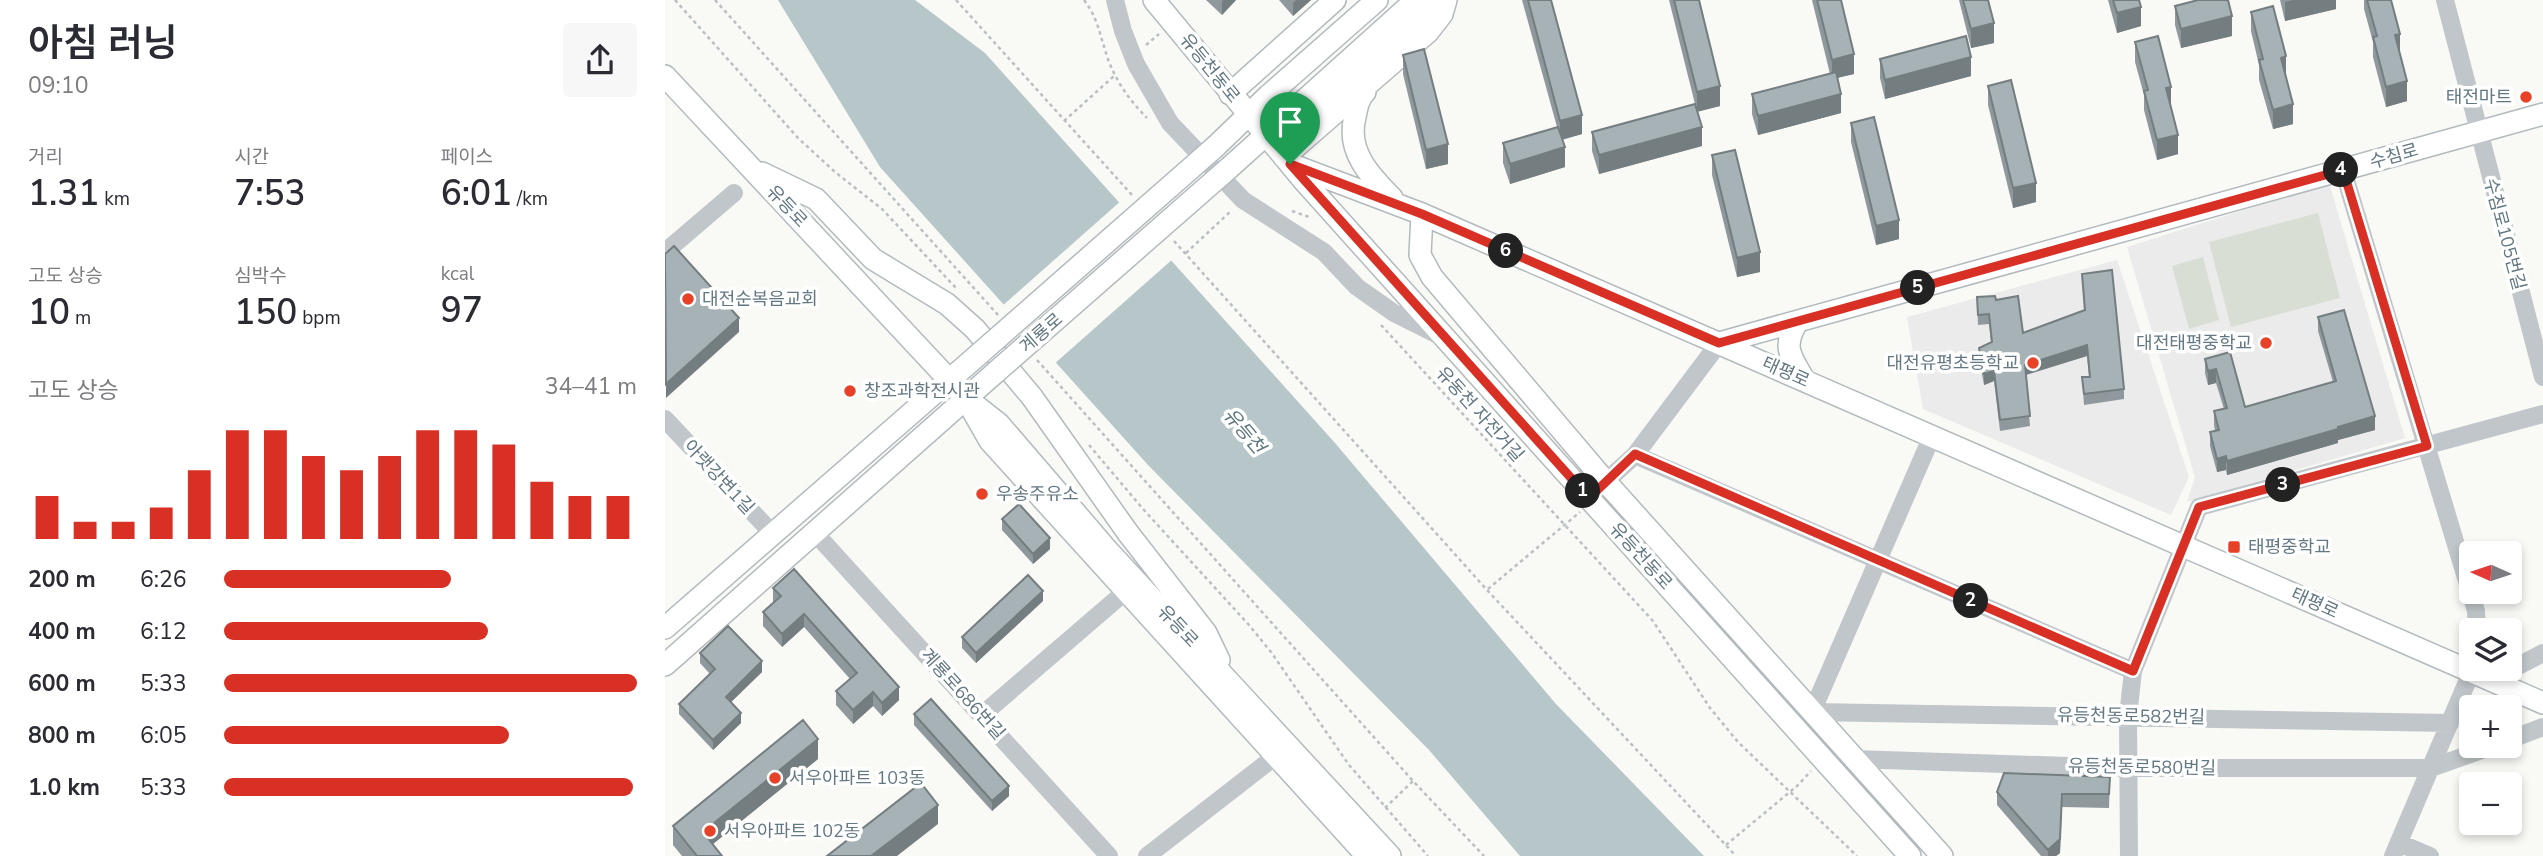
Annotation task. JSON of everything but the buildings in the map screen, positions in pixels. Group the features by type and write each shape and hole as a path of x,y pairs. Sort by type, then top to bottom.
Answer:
{"main road":[{"name":"유등천동로","path":"1154,0 1247,115 1448,340 1585,504 1909,856"},
{"path":"1230,94 1335,0"},
{"path":"1268,96 1269,80 1358,0"},
{"name":"계룡로","path":"665,628 1215,147 1247,115 1377,0"},
{"name":"계룡로","path":"665,665 1416,0"},
{"path":"1283,117 1295,117 1317,107 1341,90 1444,0"},
{"path":"1287,161 1428,32 1442,14 1444,0"},
{"name":"유등로","path":"665,76 949,379 965,398 990,441 1364,850 1390,856"},
{"path":"1377,79 1359,98 1353,125 1354,143 1362,164 1371,177 1398,204"},
{"name":"수침로","path":"1719,343 2543,114"},
{"name":"태평로","path":"1287,161 1422,214 2459,664"},
{"path":"750,167 816,200 873,259 947,304 975,329 1032,397 1128,533 1206,634 1229,681"},
{"name":"유등천동로","path":"1422,214 1420,255 1432,277 1605,481 1942,856"},
{"path":"1798,321 1789,335 1790,356 1805,380"},
{"name":"유등로","path":"965,398 999,424 1109,552 1229,681 1364,850"},
{"name":"태평로","path":"2496,681 2543,703"}],"street":[{"path":"1115,0 1136,64 1170,123 1234,190 1250,205 1324,253 1357,287 1394,313 1448,340"},
{"name":"수침로105번길","path":"2445,0 2543,377"},
{"path":"2343,170 2476,618"},
{"path":"665,252 734,193"},
{"path":"1585,504 1605,481 1635,454 1719,343"},
{"path":"2129,856 2128,716 2133,671 2199,507 2543,415"},
{"name":"아랫강변1길","path":"665,419 773,534"},
{"path":"1812,712 1932,436"},
{"path":"1635,454 2133,671"},
{"name":"계룡로686번길","path":"815,533 1109,856"},
{"path":"982,715 1126,591"},
{"path":"2522,660 2543,653"},
{"path":"2430,856 2396,849 2450,723 2474,681"},
{"name":"유등천동로582번길","path":"1812,712 2450,723"},
{"path":"2522,735 2543,727"},
{"path":"1147,856 1277,755"},
{"name":"유등천동로580번길","path":"1853,759 2127,768 2431,768 2459,758"}],"path":[{"path":"715,0 999,316"},
{"path":"956,0 1139,202"},
{"path":"1084,0 1095,14 1115,75 1153,125"},
{"path":"1141,49 1155,37"},
{"path":"1064,121 1115,75"},
{"path":"1186,253 1233,209"},
{"path":"1167,233 1487,590 1736,856"},
{"name":"유동천 자전거길","path":"1378,322 1653,621 1710,708 1738,743 1857,856"},
{"path":"1035,357 1413,781 1484,856"},
{"path":"1487,590 1565,526 1585,504"},
{"path":"1726,845 1790,792 1812,770"},
{"path":"1385,808 1413,781"}],"shaded area":[{"name":"대전태평중학교","path":"2329,183 2405,438 2187,502 2195,477 2127,247"},
{"path":"2318,213 2340,298 2231,327 2209,242"},
{"path":"2203,257 2219,320 2189,329 2172,266"},
{"name":"대전유평초등학교","path":"2117,260 2189,477 2171,515 1923,409 1907,317"}],"water":[{"name":"유등천","path":"778,0 915,0 985,53 1335,443 1556,704 1704,856 1520,856 1429,750 1148,465 880,167"}],"pier":[{"path":"1122,200 1174,258 1053,365 1001,307"}],"place":[{"name":"태전마트","path":"2526,97"},
{"name":"대전순복음교회","path":"688,299"},
{"name":"대전태평중학교","path":"2266,343"},
{"name":"대전유평초등학교","path":"2033,363"},
{"name":"창조과학전시관","path":"850,391"},
{"name":"우송주유소","path":"982,494"},
{"name":"태평중학교","path":"2234,547"},
{"name":"서우아파트 103동","path":"775,778"},
{"name":"서우아파트 102동","path":"710,831"}],"route":[{"path":"1290,164 1422,214 1719,343 2343,170 2427,446 2199,507 2133,671 1635,454 1589,498 1290,164"}]}
